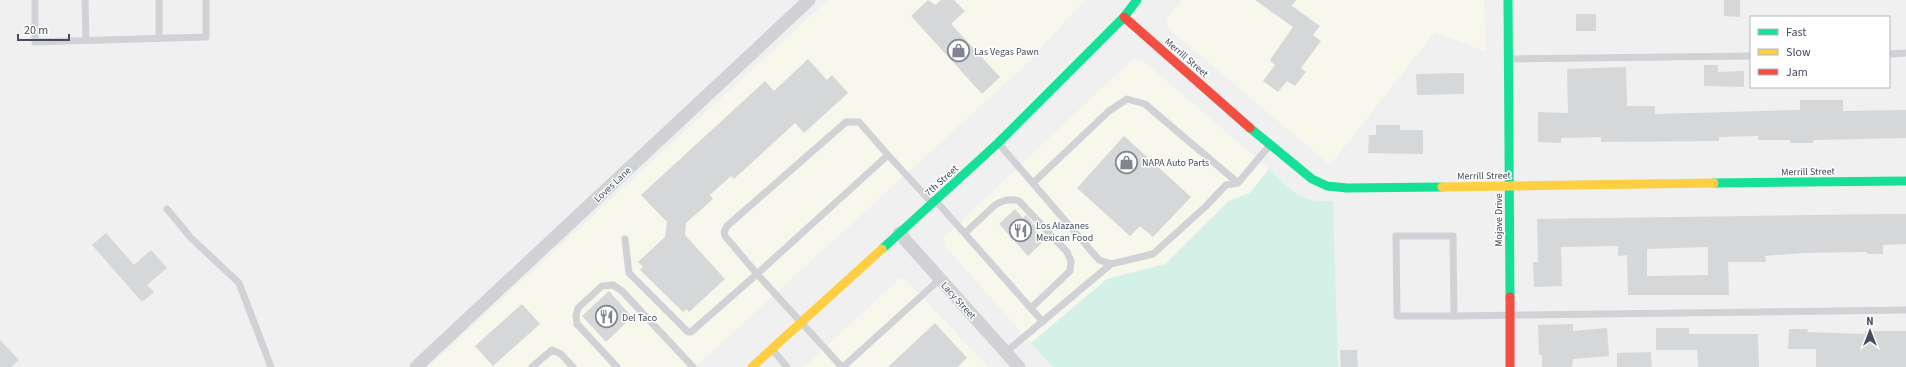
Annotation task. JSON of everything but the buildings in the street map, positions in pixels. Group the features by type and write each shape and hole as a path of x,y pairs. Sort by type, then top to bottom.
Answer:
{"street":[{"name":"Loves Lane","path":"416,367 809,0"},
{"name":"7th Street","path":"752,367 998,143 1124,17 1137,0"},
{"name":"Mojave Drive","path":"1508,0 1510,367"},
{"name":"Merrill Street","path":"1124,17 1270,145 1312,179 1327,186 1347,188 1906,181"},
{"name":"Lacy Street","path":"899,233 1019,367"}],"lane":[{"path":"35,0 35,42 206,37 206,0"},
{"path":"85,0 86,40"},
{"path":"159,0 159,38"},
{"path":"1890,54 1906,53"},
{"path":"1508,59 1750,56"},
{"path":"1032,183 1109,111 1127,99 1145,104 1238,183"},
{"path":"940,279 843,367 757,274 725,236 724,232 727,226 846,122 859,122 888,155 965,233 1043,322"},
{"path":"998,143 1098,260 1111,264"},
{"path":"1006,352 1111,264 1153,254 1205,207 1226,185 1238,183 1270,145"},
{"path":"625,239 629,273 688,332 695,330 888,155"},
{"path":"965,233 996,205 1001,202 1014,199 1019,201 1067,252 1071,261 1070,271 1031,308"},
{"path":"167,208 191,238 239,283 271,367"},
{"path":"1454,316 1454,236 1396,236 1397,316 1454,316 1906,310"},
{"path":"617,367 577,324 576,316 578,308 602,286 613,285 622,291 693,367"},
{"path":"772,349 787,367"},
{"path":"532,367 552,350 561,354 573,367"}],"shaded area":[{"path":"828,0 1085,0 1021,69 695,367 428,367"},
{"path":"1182,0 1484,0 1485,51 1435,32 1330,165 1167,27 1167,18"},
{"path":"1133,59 1141,59 1269,169 1250,193 1229,201 1165,264 1107,279 1031,343 945,246 944,237"},
{"path":"900,278 908,282 988,367 804,367"}],"green space":[{"path":"1269,169 1297,194 1311,200 1333,201 1338,367 1053,367 1031,343 1107,279 1165,264 1229,201 1250,193"}],"traffic: fast":[{"path":"882,249 998,143 1124,17 1137,0"},
{"path":"1508,0 1510,297"},
{"path":"1250,128 1312,179 1327,186 1347,188 1442,187"},
{"path":"1714,183 1906,181"}],"traffic: slow":[{"path":"1442,187 1714,183"},
{"path":"752,367 882,249"}],"traffic: jam":[{"path":"1124,17 1250,128"},
{"path":"1510,297 1510,367"}],"place":[{"name":"Las Vegas Pawn","path":"959,51"},
{"name":"NAPA Auto Parts","path":"1127,162"},
{"name":"Los Alazanes Mexican Food","path":"1021,231"},
{"name":"Del Taco","path":"607,317"}]}
